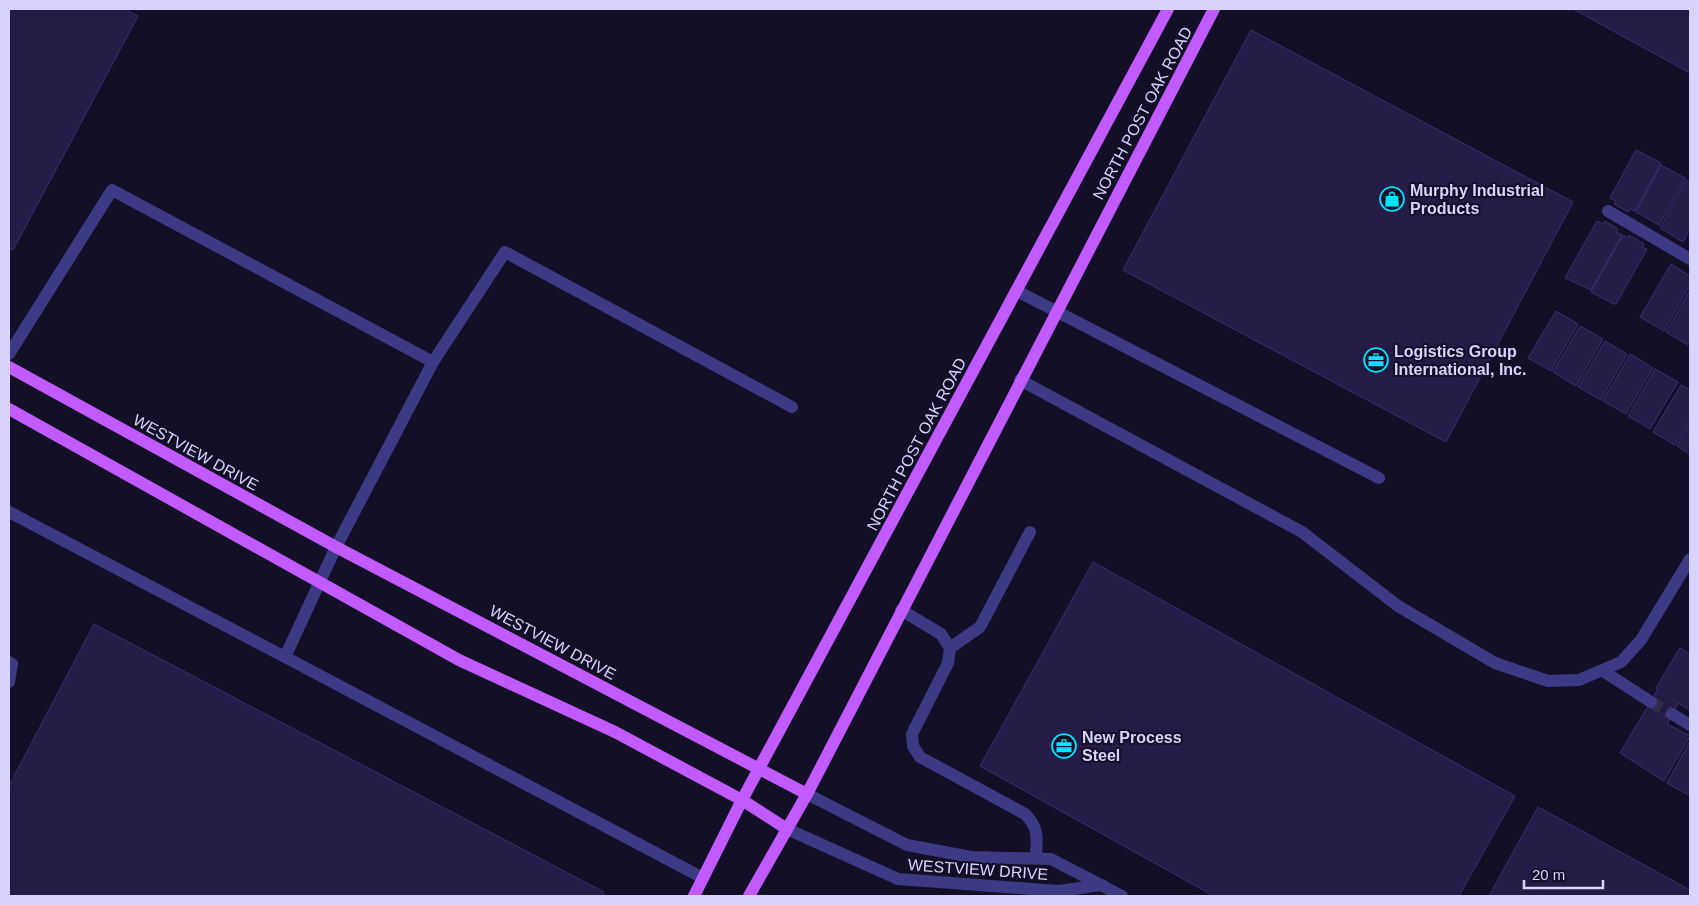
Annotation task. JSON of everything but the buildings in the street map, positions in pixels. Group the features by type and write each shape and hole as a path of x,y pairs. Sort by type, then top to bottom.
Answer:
{"main road":[{"name":"NORTH POST OAK ROAD","path":"694,896 742,800 1168,9"},
{"name":"NORTH POST OAK ROAD","path":"749,896 807,794 1214,9"},
{"name":"WESTVIEW DRIVE","path":"9,367 336,547 807,794"},
{"name":"WESTVIEW DRIVE","path":"9,409 459,660 615,732 742,800 787,829"}],"street":[{"path":"9,354 112,190 433,362"},
{"path":"1608,210 1690,259"},
{"path":"285,657 318,582 433,362 505,252 792,407"},
{"path":"1017,291 1379,478"},
{"path":"1020,380 1302,532 1398,606 1494,663 1548,681 1580,680 1621,662 1642,640 1690,559"},
{"path":"9,512 703,878"},
{"path":"950,648 980,627 1030,532"},
{"path":"902,610 941,634 950,648 948,663 912,734 913,746 920,757 1025,814 1034,823 1037,838 1036,857"},
{"path":"9,662 12,664 9,682"},
{"path":"1603,671 1651,702"},
{"path":"1672,714 1690,725"},
{"name":"WESTVIEW DRIVE","path":"807,794 907,845 971,858 1036,857 1051,859 1122,896"},
{"name":"WESTVIEW DRIVE","path":"787,829 898,880 1058,891 1102,885"},
{"path":"950,883 951,896"}],"tunnel":[{"path":"1651,702 1672,714"}],"place":[{"name":"Murphy Industrial Products","path":"1392,199"},
{"name":"Logistics Group International, Inc.","path":"1376,360"},
{"name":"New Process Steel","path":"1064,746"}]}
